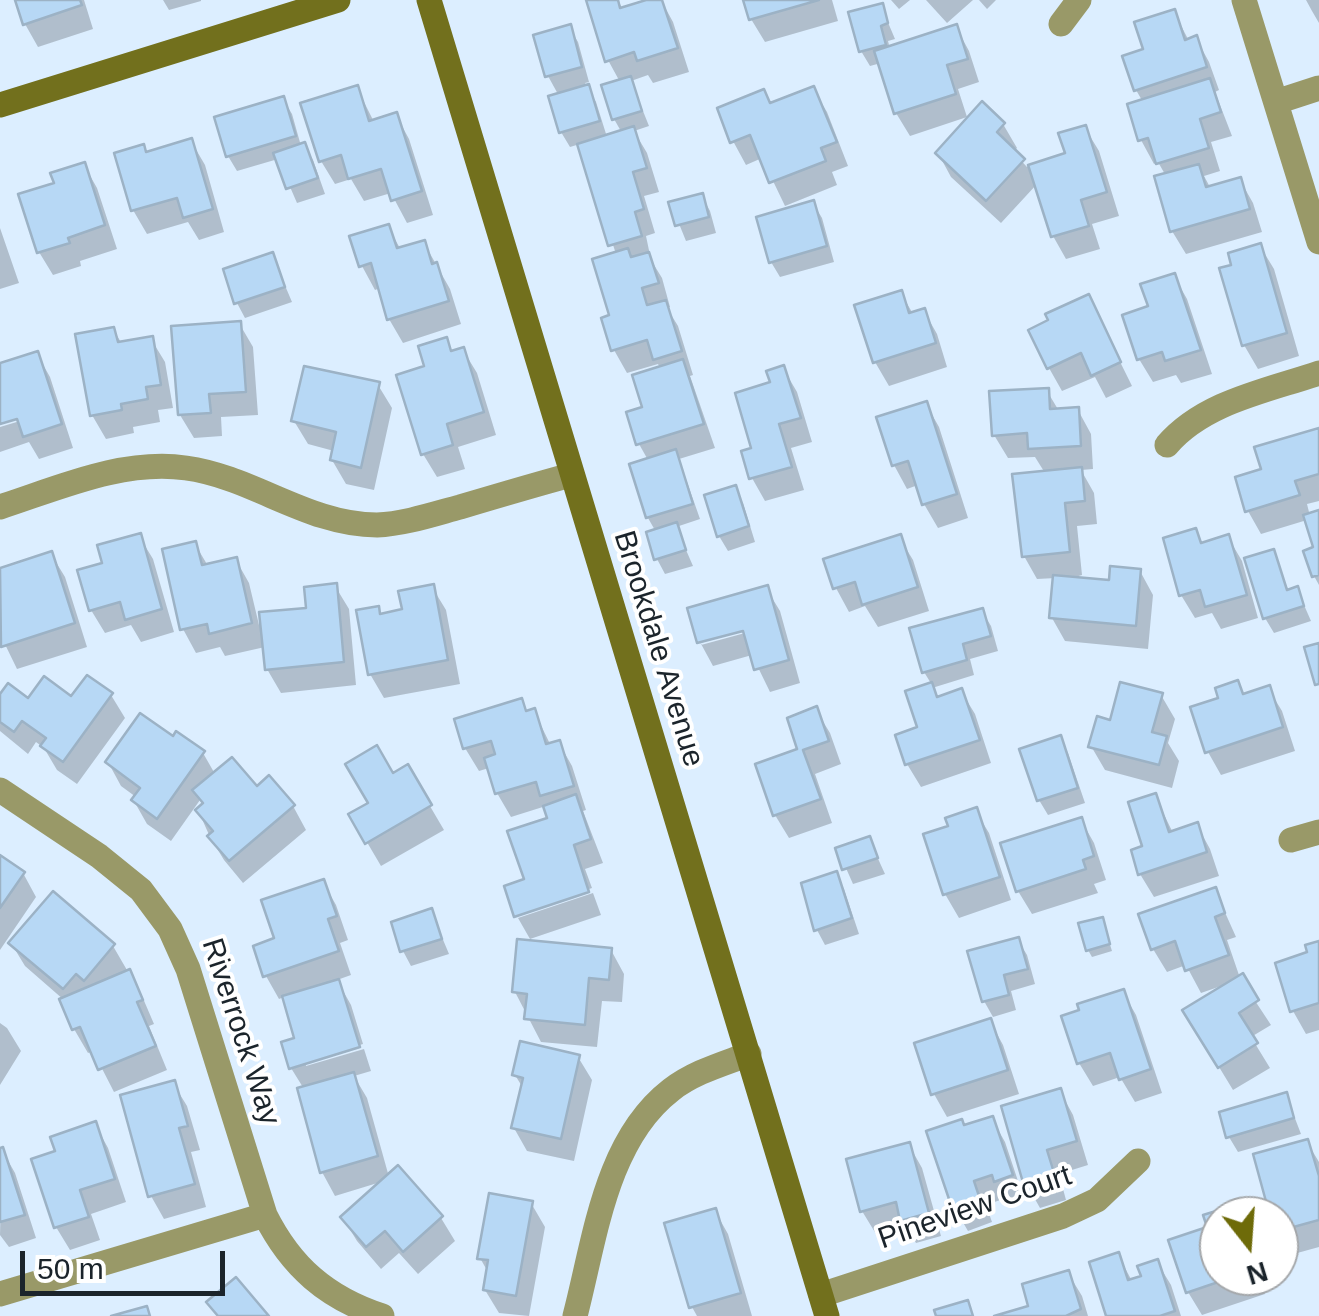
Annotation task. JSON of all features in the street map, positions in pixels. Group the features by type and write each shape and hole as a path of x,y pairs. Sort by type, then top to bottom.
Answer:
{"street":[{"path":"0,105 338,0"},
{"name":"Brookdale Avenue","path":"429,0 824,1306"},
{"path":"1062,24 1079,0"},
{"path":"1244,0 1319,242"},
{"path":"1276,102 1319,88"},
{"path":"1167,445 1183,426 1201,414 1319,374"},
{"path":"0,507 110,472 145,467 187,468 309,513 379,525 570,475"},
{"name":"Riverrock Way","path":"0,790 100,856 141,890 170,929 188,969 265,1215 280,1245 308,1276 350,1305 382,1316"},
{"path":"1291,840 1319,832"},
{"path":"576,1316 612,1177 643,1117 672,1090 702,1072 749,1054"},
{"name":"Pineview Court","path":"824,1306 1063,1216 1097,1200 1138,1161"},
{"path":"0,1294 265,1215"}],"building":[{"path":"15,0 80,0 82,5 23,25"},
{"path":"586,0 618,0 620,8 662,0 678,48 637,61 634,52 605,62"},
{"path":"743,0 819,0 749,20"},
{"path":"883,3 888,23 881,26 886,45 859,52 848,12"},
{"path":"1175,9 1185,40 1197,35 1207,67 1134,91 1122,56 1143,49 1134,22"},
{"path":"571,24 582,67 545,77 533,35"},
{"path":"957,24 968,59 947,65 956,94 894,114 874,51"},
{"path":"631,76 642,111 612,120 601,85"},
{"path":"1210,78 1221,112 1200,119 1209,148 1156,164 1148,138 1138,141 1127,104"},
{"path":"589,84 600,121 559,133 548,96"},
{"path":"358,85 369,121 397,112 422,191 391,201 381,169 348,179 341,155 319,162 300,103"},
{"path":"814,86 837,142 821,148 826,161 769,183 750,135 730,143 717,108 764,89 770,103"},
{"path":"284,96 296,136 226,157 214,117"},
{"path":"982,101 1005,123 997,132 1025,159 986,201 935,153"},
{"path":"1086,125 1107,192 1081,200 1089,226 1051,237 1028,165 1065,153 1058,133"},
{"path":"634,126 647,168 633,172 644,209 635,212 642,236 608,246 577,144"},
{"path":"192,138 213,209 183,218 177,198 131,211 114,153 144,144 146,152"},
{"path":"305,142 318,178 286,189 273,153"},
{"path":"85,162 105,225 68,238 70,243 37,253 18,194 54,183 50,173"},
{"path":"1199,164 1206,187 1241,177 1250,209 1170,232 1154,176"},
{"path":"703,193 709,217 675,226 668,202"},
{"path":"814,200 827,246 769,263 756,217"},
{"path":"389,224 397,248 425,240 432,264 437,262 449,301 387,320 371,263 359,267 349,236"},
{"path":"1261,243 1287,333 1242,346 1219,268 1231,265 1228,253"},
{"path":"628,248 631,257 649,252 659,283 642,288 647,305 666,300 682,351 653,360 647,340 611,351 601,318 609,315 592,259"},
{"path":"273,252 285,287 234,304 223,269"},
{"path":"1175,273 1201,350 1165,361 1162,352 1137,360 1122,315 1148,306 1140,284"},
{"path":"902,290 909,313 925,308 936,343 873,363 854,305"},
{"path":"1089,294 1121,362 1091,376 1081,353 1047,369 1028,330 1048,320 1045,314"},
{"path":"241,321 246,392 209,394 211,413 178,415 171,326"},
{"path":"114,327 118,342 153,336 161,385 146,387 148,399 121,404 122,410 90,416 75,334"},
{"path":"447,337 451,351 464,347 484,412 447,424 453,445 421,455 396,375 424,366 418,346"},
{"path":"38,351 62,424 23,437 17,419 0,424 0,363"},
{"path":"683,359 704,424 636,445 626,412 642,407 632,375"},
{"path":"784,365 801,418 779,424 792,467 749,479 741,451 751,448 735,393 770,382 766,371"},
{"path":"304,366 380,382 361,468 330,460 336,432 291,421"},
{"path":"1049,388 1050,409 1079,407 1081,446 1028,449 1027,433 992,436 989,391"},
{"path":"927,401 957,494 922,505 908,461 892,466 876,417"},
{"path":"1319,428 1319,474 1295,481 1300,495 1245,512 1235,477 1261,469 1254,447"},
{"path":"676,449 693,504 646,518 629,464"},
{"path":"1082,467 1085,501 1065,503 1070,552 1022,557 1012,474"},
{"path":"736,485 749,526 717,537 704,495"},
{"path":"1319,510 1319,575 1312,577 1303,551 1313,547 1303,515"},
{"path":"677,522 686,550 654,560 646,532"},
{"path":"1196,528 1201,543 1229,534 1247,595 1205,607 1200,590 1179,596 1163,538"},
{"path":"141,533 162,609 125,620 120,602 89,611 77,570 102,563 97,545"},
{"path":"901,534 918,587 862,605 855,582 833,589 823,559"},
{"path":"196,541 202,565 237,557 252,623 209,634 207,624 180,630 162,549"},
{"path":"1274,549 1287,590 1298,586 1304,606 1263,619 1244,558"},
{"path":"52,551 75,623 1,647 0,568"},
{"path":"1110,566 1141,569 1136,626 1049,618 1053,575 1109,580"},
{"path":"337,583 344,662 265,670 259,612 306,608 304,587"},
{"path":"434,584 448,660 368,675 356,610 379,606 380,614 402,609 398,591"},
{"path":"768,585 789,660 754,670 743,631 697,643 687,608"},
{"path":"983,608 991,636 963,644 967,660 922,673 909,628"},
{"path":"1319,643 1319,684 1315,685 1304,647"},
{"path":"87,675 113,693 63,762 40,746 46,738 22,721 14,732 0,722 0,694 8,683 28,698 44,676 71,696"},
{"path":"1238,680 1243,694 1270,685 1283,727 1205,753 1190,707 1218,698 1215,688"},
{"path":"932,682 937,697 962,688 980,740 905,765 895,735 917,727 905,691"},
{"path":"1120,682 1163,693 1152,732 1167,736 1159,765 1088,747 1097,716 1110,720"},
{"path":"522,698 526,711 535,708 546,744 560,740 574,786 540,796 536,782 495,794 484,758 495,754 491,741 463,749 454,719"},
{"path":"817,706 829,741 803,750 821,799 773,816 755,764 797,749 787,718"},
{"path":"140,713 173,736 176,731 205,751 157,819 131,800 140,788 105,762"},
{"path":"1061,735 1078,788 1037,801 1019,749"},
{"path":"377,745 393,773 408,764 432,805 365,844 348,814 368,803 345,764"},
{"path":"232,757 257,786 269,775 295,805 229,861 207,836 213,831 195,810 203,803 192,790"},
{"path":"1156,793 1169,832 1198,822 1207,852 1138,875 1131,850 1142,846 1128,802"},
{"path":"576,794 591,839 574,845 589,892 514,917 504,886 524,879 507,831 547,818 543,806"},
{"path":"977,807 1000,877 943,895 923,834 948,826 945,818"},
{"path":"1082,817 1094,856 1083,860 1086,869 1016,892 1000,843"},
{"path":"870,836 878,858 842,870 835,848"},
{"path":"0,855 25,872 0,908"},
{"path":"837,871 852,918 814,931 801,883"},
{"path":"324,879 337,916 328,919 339,951 263,977 253,946 274,938 261,900"},
{"path":"1216,887 1225,913 1215,917 1229,955 1185,971 1175,941 1151,950 1138,914"},
{"path":"53,891 115,944 84,981 76,974 63,989 8,943"},
{"path":"432,908 442,939 400,952 391,922"},
{"path":"1103,917 1110,944 1086,951 1078,923"},
{"path":"1019,937 1028,969 1004,975 1009,995 982,1002 967,951"},
{"path":"517,939 612,948 609,980 589,978 585,1025 524,1019 527,994 512,992"},
{"path":"1319,941 1319,1003 1290,1012 1275,963 1307,952 1305,945"},
{"path":"130,969 143,1000 137,1002 156,1046 98,1070 80,1027 72,1030 59,999"},
{"path":"1243,973 1259,1000 1239,1013 1258,1043 1218,1068 1182,1010"},
{"path":"339,979 360,1047 289,1069 281,1042 294,1038 282,996"},
{"path":"1124,989 1151,1069 1119,1080 1110,1053 1077,1064 1061,1016 1079,1010 1077,1004"},
{"path":"991,1018 1008,1070 931,1095 914,1043"},
{"path":"520,1041 580,1055 561,1139 511,1128 523,1078 512,1075"},
{"path":"354,1072 378,1156 320,1173 297,1088"},
{"path":"175,1080 188,1126 179,1128 195,1184 148,1197 120,1095"},
{"path":"1061,1088 1077,1141 1047,1150 1055,1176 1024,1186 1001,1106"},
{"path":"1287,1092 1294,1118 1226,1138 1219,1112"},
{"path":"993,1116 1013,1175 994,1182 992,1175 974,1181 980,1199 952,1208 926,1131 962,1119 964,1125"},
{"path":"96,1121 115,1179 80,1190 89,1217 54,1228 31,1159 55,1151 50,1137"},
{"path":"1308,1139 1319,1176 1319,1220 1299,1226 1299,1196 1265,1196 1253,1154"},
{"path":"910,1142 929,1213 900,1221 896,1202 860,1212 846,1159"},
{"path":"3,1147 25,1215 0,1222 0,1148"},
{"path":"398,1165 443,1216 403,1252 385,1231 366,1247 340,1217"},
{"path":"489,1193 533,1201 516,1296 483,1290 488,1260 477,1259"},
{"path":"716,1208 741,1293 689,1308 664,1223"},
{"path":"1199,1230 1199,1289 1186,1293 1168,1240"},
{"path":"1119,1252 1128,1280 1141,1276 1137,1266 1158,1259 1175,1311 1160,1316 1106,1316 1089,1262"},
{"path":"1069,1270 1081,1309 1066,1316 994,1316 1028,1306 1022,1284"},
{"path":"236,1277 269,1316 218,1316 206,1302"},
{"path":"968,1300 973,1316 936,1316 934,1310"},
{"path":"147,1306 150,1316 111,1316"}]}
